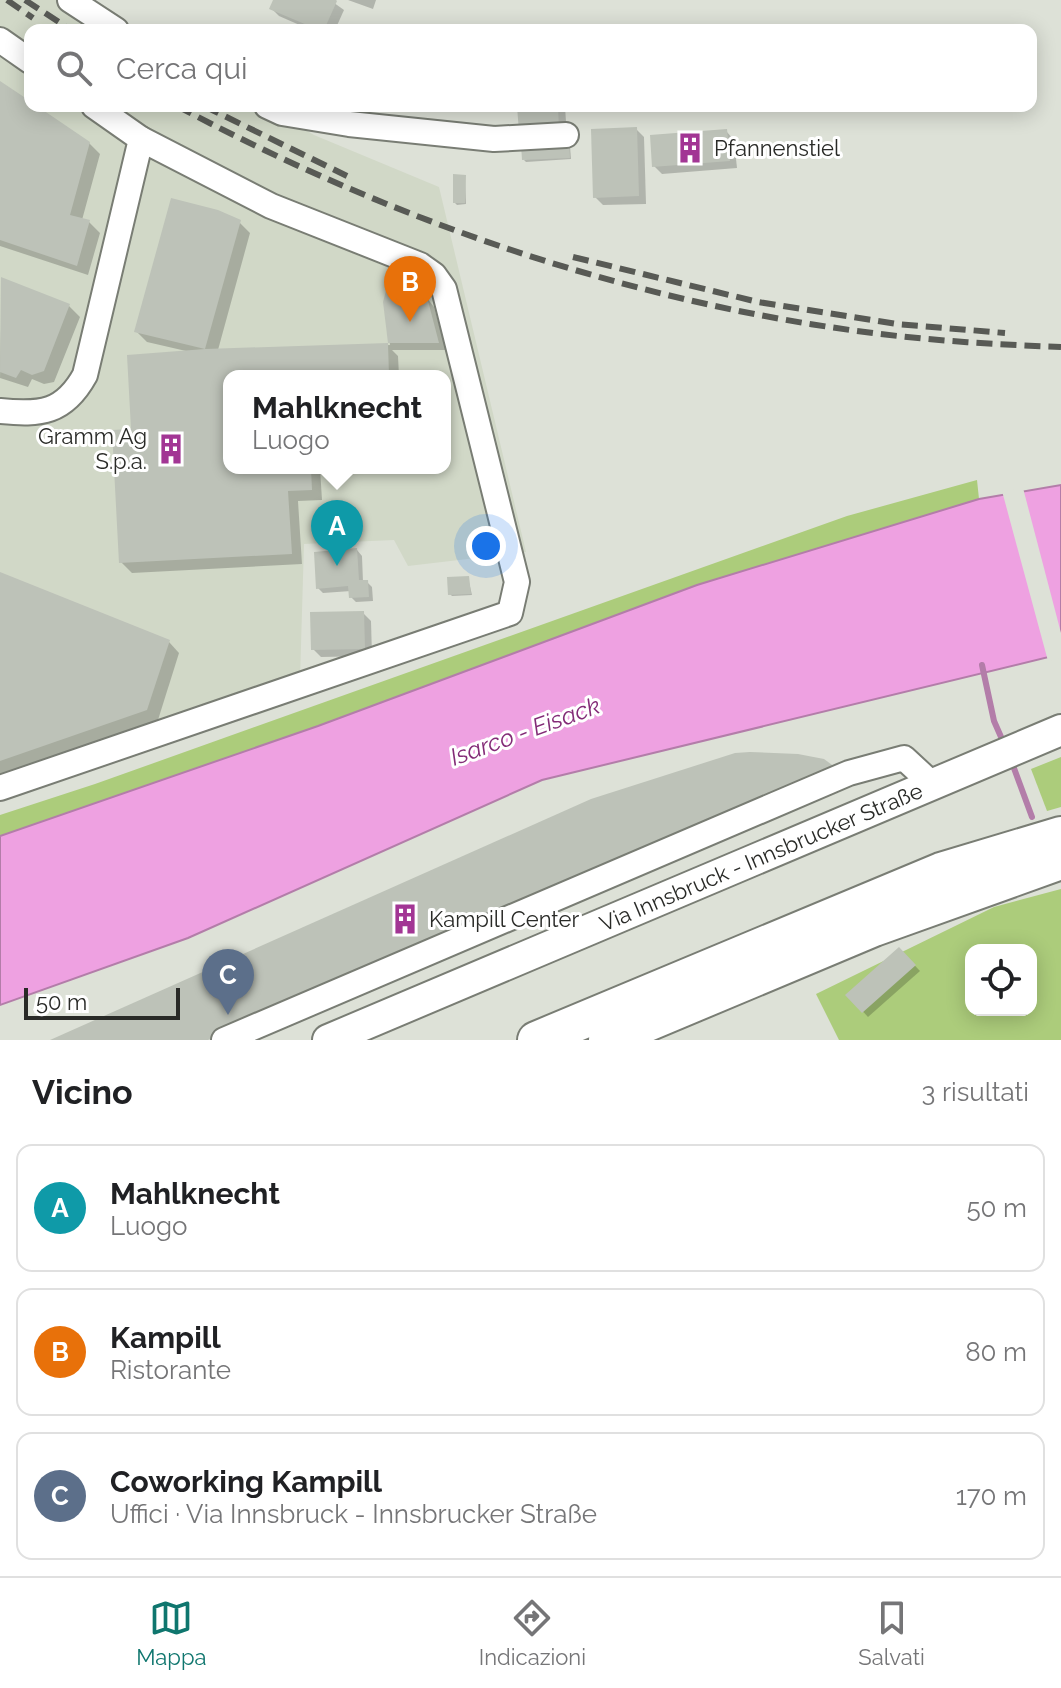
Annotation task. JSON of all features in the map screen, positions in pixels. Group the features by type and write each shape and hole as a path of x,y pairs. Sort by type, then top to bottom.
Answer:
{"highway":[{"path":"536,1040 941,871 1061,835"},
{"path":"607,1040 874,928 1061,861"}],"main road":[{"name":"Via Innsbruck - Innsbrucker Straße","path":"328,1040 1061,730"}],"street":[{"path":"70,0 107,24"},
{"path":"0,40 24,57"},
{"path":"0,788 510,613 517,582 444,289 434,275 420,265 363,251 268,214 141,139 103,112"},
{"path":"280,112 349,124 494,139 566,135"},
{"path":"0,411 29,414 57,408 75,394 85,375 141,139"},
{"path":"224,1040 849,773 904,758 931,783"},
{"path":"389,969 406,1007"}],"shaded area":[{"path":"0,0 88,0 125,24 24,24 24,112 275,112 314,135 439,187 526,552 408,566 394,540 304,544 300,679 0,781"}],"green space":[{"path":"977,480 979,499 697,585 318,726 0,836 0,815 847,516"},
{"path":"1061,757 1061,807 1047,811 1031,769"},
{"path":"1061,889 1061,1040 839,1040 816,994 994,907"}],"water":[{"name":"Isarco - Eisack","path":"1061,485 1061,654 542,780 188,938 0,1005 0,836 318,726 697,585 979,499"}],"pier":[{"path":"1023,488 1061,633 1061,658 1048,661 1002,491"}],"building":[{"path":"273,0 337,1 327,24 305,24 269,9"},
{"path":"0,81 24,97 24,112 46,112 90,142 70,215 90,220 77,266 0,240"},
{"path":"517,112 558,112 559,130 519,132"},
{"path":"637,127 639,196 593,198 591,129"},
{"name":"Pfannenstiel","path":"727,129 730,161 652,167 650,135"},
{"path":"569,141 570,158 522,160 521,145"},
{"path":"453,174 466,175 465,203 453,203"},
{"path":"171,198 218,210 241,220 205,349 134,332"},
{"path":"391,271 421,287 427,297 439,343 388,343 383,302"},
{"path":"1,277 70,304 44,371 32,375 21,370 16,378 0,372"},
{"name":"Gramm Ag S.p.a.","path":"388,343 389,370 223,370 223,474 311,474 312,490 288,491 292,554 119,563 112,430 131,429 127,355 205,349"},
{"path":"357,548 359,580 368,580 369,597 349,598 348,586 316,589 314,552"},
{"path":"0,572 170,640 147,710 0,761"},
{"path":"469,576 471,594 448,595 447,577"},
{"path":"364,611 365,649 311,650 310,612"},
{"name":"Kampill Center","path":"735,753 798,754 824,759 839,770 208,1040 50,1040 591,799"},
{"path":"899,947 916,965 862,1013 845,995"}],"waterway":[{"path":"982,665 994,721 1005,746"},
{"path":"1011,760 1032,817"}],"railway":[{"path":"7,0 33,18"},
{"path":"25,0 62,24"},
{"path":"189,112 262,149 437,224 618,282 711,305 804,323 918,338 1061,347"},
{"path":"216,112 347,176"},
{"path":"573,257 758,302 897,324 1005,333"}],"place":[{"name":"Pfannenstiel","path":"690,148"},
{"name":"Kampill","path":"410,322"},
{"name":"Gramm Ag S.p.a.","path":"171,449"},
{"name":"Mahlknecht","path":"337,566"},
{"name":"Kampill Center","path":"405,919"},
{"name":"Coworking Kampill","path":"228,1015"}]}
